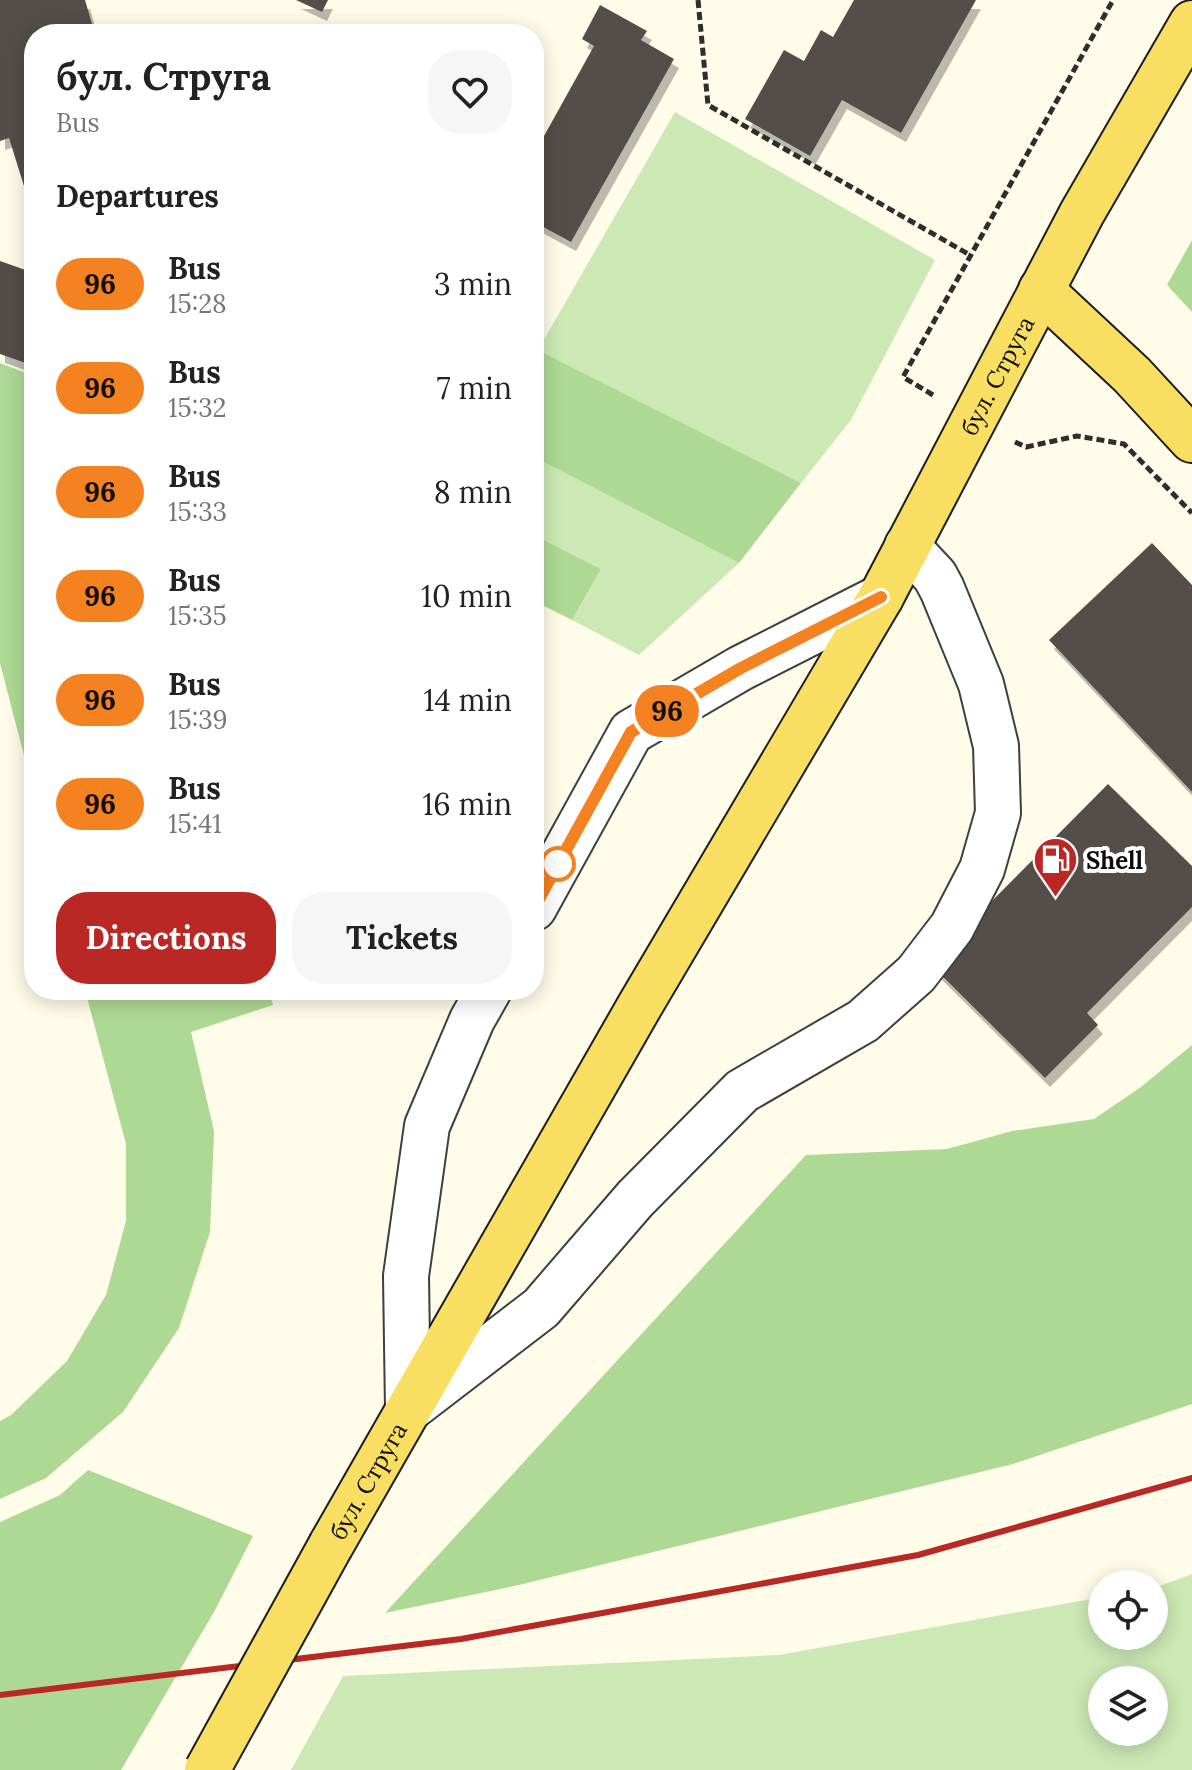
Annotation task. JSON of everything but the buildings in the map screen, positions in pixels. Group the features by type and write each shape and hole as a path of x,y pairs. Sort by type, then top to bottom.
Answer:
{"main road":[{"name":"бул. Струга","path":"207,1770 331,1545 639,1007 881,597 1082,213 1192,23"},
{"path":"1041,290 1132,375 1192,440"}],"lane":[{"path":"408,1410 541,1308 635,1199 742,1091 863,1021 916,974 952,927 982,869 998,813 996,746 981,684 942,589 935,576 907,546"},
{"path":"544,890 631,732 741,668 881,597"},
{"path":"408,1410 406,1276 427,1126 483,1000"}],"path":[{"path":"698,0 708,105 970,255"},
{"path":"903,377 1113,0"},
{"path":"1026,447 1077,436 1124,444 1192,513"}],"green space":[{"path":"675,112 935,260 851,420 801,483 544,353 544,340"},
{"path":"1192,240 1192,312 1167,285"},
{"path":"544,353 801,483 739,563 544,462"},
{"path":"0,363 24,372 24,755 0,663"},
{"path":"544,462 739,563 639,655 572,620 601,569 544,540"},
{"path":"544,540 601,569 572,620 544,606"},
{"path":"88,1000 272,1000 273,1005 191,1032 214,1131 210,1232 179,1328 123,1412 46,1478 0,1499 0,1421 11,1415 67,1361 106,1295 126,1221 126,1144"},
{"path":"1192,1045 1192,1404 1013,1464 519,1585 385,1613 806,1155 947,1149 1012,1131 1094,1119 1141,1087"},
{"path":"88,1470 253,1536 214,1612 121,1770 0,1770 0,1522 60,1495"},
{"path":"1192,1574 1192,1770 291,1770 343,1676 779,1655 1088,1600 1088,1650 1168,1650 1168,1583"}],"railway":[{"path":"0,1695 461,1639 918,1555 1192,1478"}],"bus line":[{"name":"96","path":"544,890 631,732 741,668 881,597"}],"place":[{"name":"Shell","path":"1055,899"}]}
